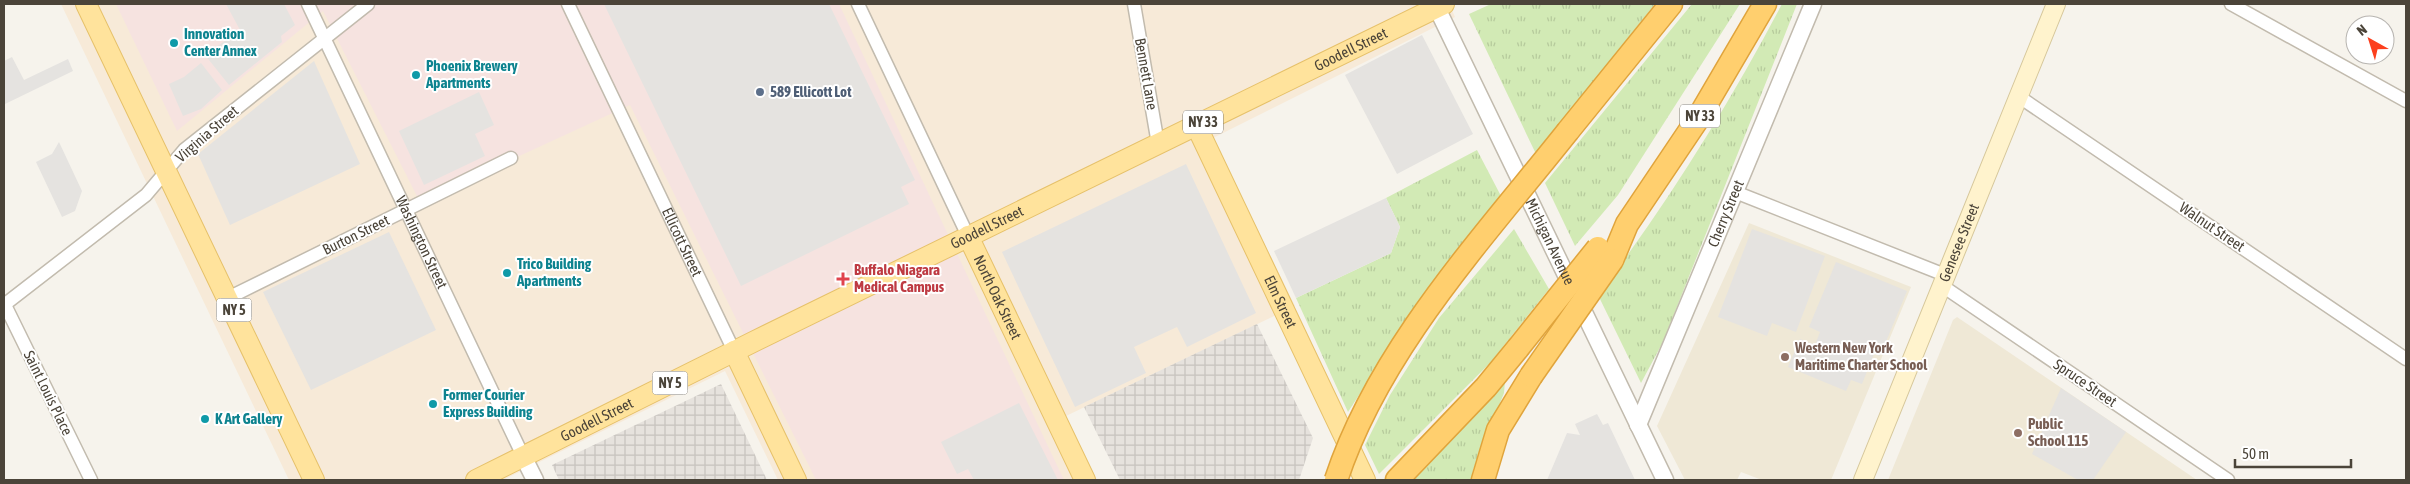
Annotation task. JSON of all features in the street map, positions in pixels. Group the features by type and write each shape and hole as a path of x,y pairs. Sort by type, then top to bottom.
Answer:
{"highway":[{"path":"1336,480 1356,429 1378,389 1431,305 1670,4"},
{"name":"NY 33","path":"1397,480 1486,387 1598,248 1627,224 1697,120 1765,4"},
{"path":"1483,480 1498,430 1531,376 1612,260 1627,224"}],"main road":[{"name":"NY 5","path":"86,4 314,480"},
{"name":"Genesee Street","path":"1863,480 2056,4"},
{"name":"Goodell Street","path":"476,480 734,351 1439,5"},
{"name":"Elm Street","path":"1196,125 1365,480"},
{"name":"North Oak Street","path":"968,236 1085,480"},
{"name":"Ellicott Street","path":"734,351 796,480"}],"street":[{"name":"Washington Street","path":"308,4 535,480"},
{"name":"Virginia Street","path":"4,305 146,194 184,150 368,4"},
{"name":"Ellicott Street","path":"568,4 734,351"},
{"name":"North Oak Street","path":"858,4 968,236"},
{"name":"Bennett Lane","path":"1134,4 1158,144"},
{"name":"Cherry Street","path":"1638,425 1812,4"},
{"path":"2231,4 2406,101"},
{"name":"Michigan Avenue","path":"1439,5 1665,480"},
{"name":"Walnut Street","path":"2018,96 2406,358"},
{"name":"Burton Street","path":"228,298 511,158"},
{"name":"Spruce Street","path":"1735,192 1943,280 2228,480"},
{"name":"Saint Louis Place","path":"4,305 91,480"}],"shaded area":[{"name":"Buffalo Niagara Medical Campus","path":"61,4 1449,4 1455,17 1213,138 1295,306 1066,416 1097,480 778,480 725,371 503,480 289,480"},
{"name":"Buffalo Niagara Medical Campus","path":"116,4 839,4 1064,480 816,480 630,105 420,202 323,11 177,131"},
{"path":"226,4 284,4 295,25 281,36 282,42 229,85 205,55 240,30"},
{"name":"589 Ellicott Lot","path":"604,4 829,4 915,180 901,187 909,204 741,286"},
{"path":"1422,35 1473,134 1397,174 1345,75"},
{"path":"12,57 24,80 68,59 73,71 5,104 4,61"},
{"path":"314,61 360,164 230,225 198,154"},
{"path":"201,63 222,90 201,109 183,116 169,84 184,77"},
{"path":"479,92 494,125 475,134 485,156 424,185 399,131"},
{"path":"59,142 82,191 75,211 62,217 36,162 52,154"},
{"path":"1186,164 1256,313 1187,347 1177,327 1134,347 1146,373 1075,407 1002,252"},
{"path":"1386,198 1400,227 1391,253 1296,298 1274,251"},
{"name":"Western New York Maritime Charter School","path":"1749,223 1911,287 1831,480 1762,480 1741,472 1737,480 1685,480 1657,426"},
{"path":"1752,229 1825,256 1796,332 1772,323 1767,336 1718,317"},
{"path":"389,232 436,330 311,390 263,292"},
{"path":"1836,262 1907,291 1880,356 1874,354 1862,384 1851,380 1846,391 1788,367 1800,339 1815,345 1820,332 1809,327"},
{"name":"Public School 115","path":"1957,317 2197,480 1888,480 1953,320"},
{"path":"1257,324 1313,438 1299,480 1120,480 1084,407"},
{"path":"721,384 767,480 559,480 552,465"},
{"path":"2061,388 2126,432 2093,480 2078,480 2032,454"},
{"path":"1019,403 1058,480 974,480 968,469 957,474 941,442"},
{"path":"1597,414 1603,425 1608,423 1635,480 1547,480 1567,433 1580,435 1575,424"}],"green space":[{"path":"1491,4 1655,4 1536,154 1469,14"},
{"path":"1692,4 1740,4 1618,195 1575,246 1545,183"},
{"path":"1782,4 1797,4 1663,342 1641,383 1598,295 1673,190 1741,79"},
{"path":"1477,150 1501,196 1381,361 1348,412 1296,298 1391,253 1400,227 1386,198"},
{"path":"1514,229 1549,289 1490,363 1379,474 1365,445 1390,395 1439,318"},
{"path":"1505,381 1504,393 1473,470 1472,480 1414,480"}],"place":[{"name":"Innovation Center Annex","path":"174,43"},
{"name":"Phoenix Brewery Apartments","path":"416,75"},
{"name":"589 Ellicott Lot","path":"760,92"},
{"name":"Trico Building Apartments","path":"507,273"},
{"name":"Buffalo Niagara Medical Campus","path":"843,279"},
{"name":"Western New York Maritime Charter School","path":"1785,357"},
{"name":"Former Courier Express Building","path":"433,404"},
{"name":"K Art Gallery","path":"205,419"},
{"name":"Public School 115","path":"2018,433"}]}
